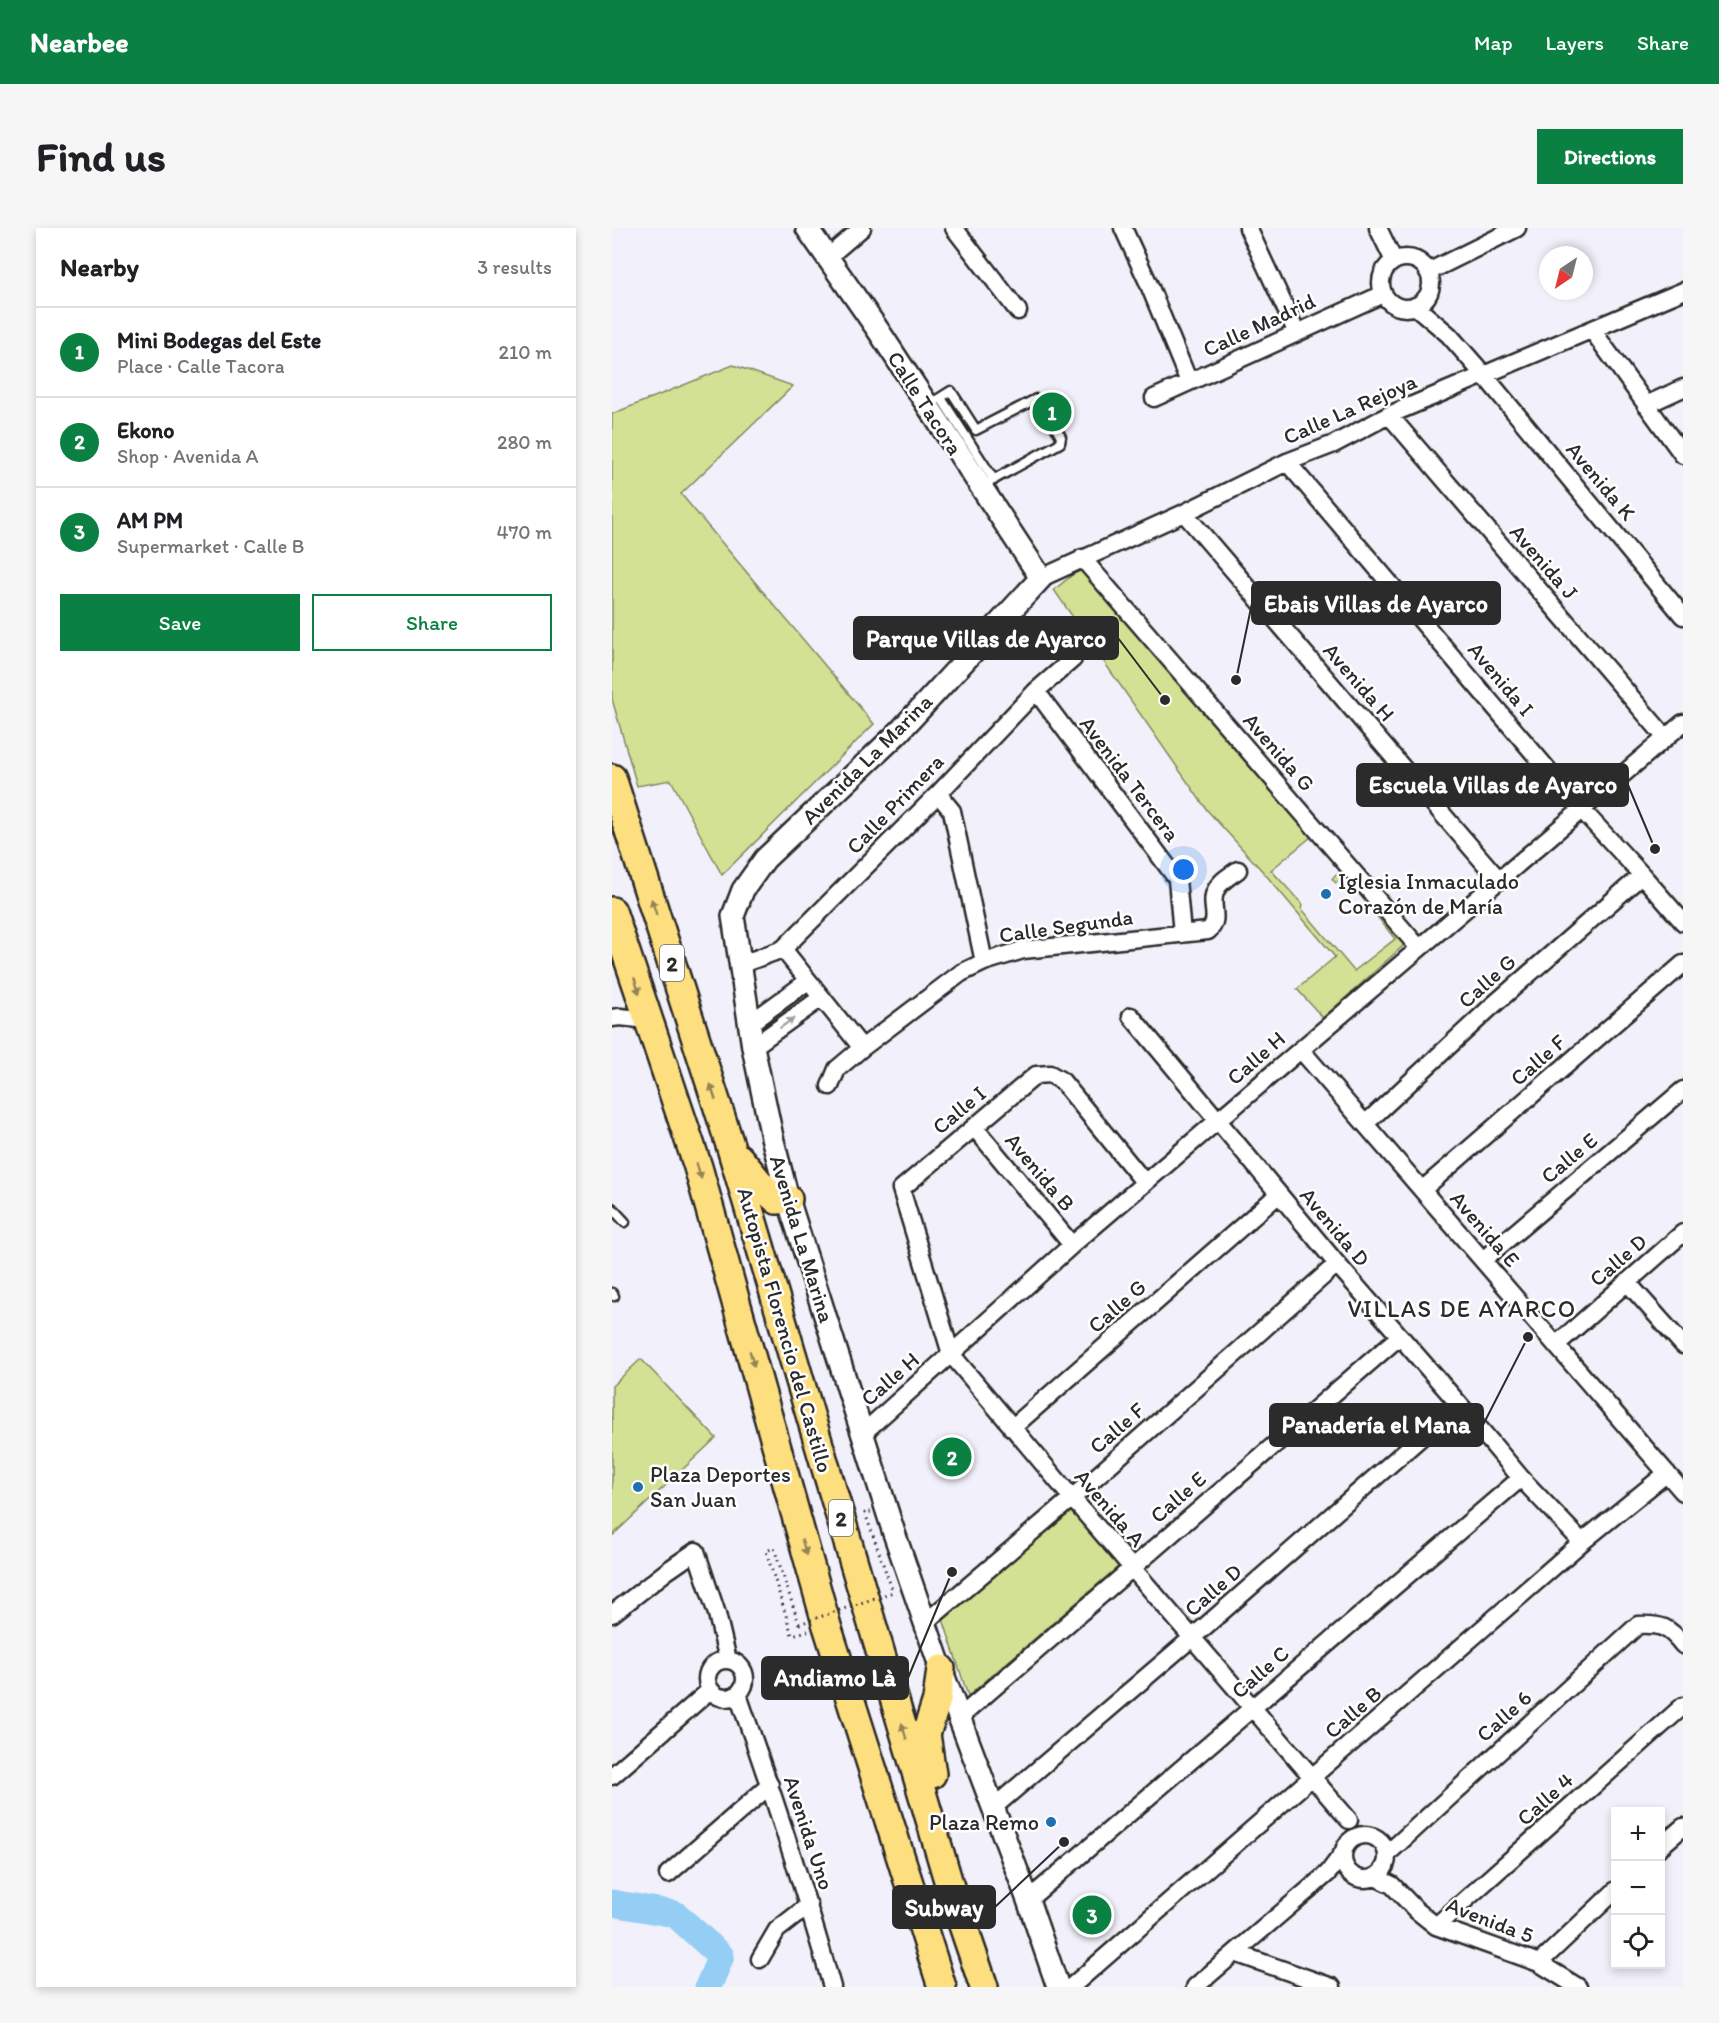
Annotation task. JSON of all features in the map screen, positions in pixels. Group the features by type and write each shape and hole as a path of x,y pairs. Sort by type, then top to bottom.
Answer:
{"highway":[{"name":"Autopista Florencio del Castillo","path":"612,778 731,1148 950,1887 984,1987"},
{"name":"Autopista Florencio del Castillo","path":"612,911 698,1167 827,1626 942,1987"},
{"path":"731,1148 763,1187 777,1200 788,1199"},
{"path":"941,1669 937,1700 926,1734 928,1759 946,1832 950,1887"}],"street":[{"name":"Calle Tacora","path":"807,228 934,402 986,483 1041,578"},
{"path":"828,257 862,228"},
{"path":"954,228 1018,311"},
{"path":"1123,228 1189,382"},
{"path":"1248,228 1297,333"},
{"path":"1378,228 1394,261"},
{"path":"1428,272 1510,230"},
{"path":"1401,258 1417,261 1428,272 1431,280 1421,302 1400,307 1387,300 1383,294 1381,287 1383,272 1394,261 1401,258"},
{"name":"Calle La Rejoya","path":"1041,578 1184,513 1287,462 1335,444 1389,415 1683,291"},
{"name":"Calle Madrid","path":"1154,398 1383,294"},
{"name":"Avenida K","path":"1421,302 1683,616"},
{"path":"1592,330 1683,455"},
{"path":"1646,405 1683,388"},
{"name":"Avenida J","path":"1389,415 1665,738"},
{"name":"Avenida I","path":"1287,462 1582,810 1683,922"},
{"name":"Avenida H","path":"1184,513 1499,880"},
{"name":"Avenida G","path":"1082,558 1419,948"},
{"name":"Avenida La Marina","path":"1041,578 898,733 765,858 743,890 733,916 753,1047 788,1199 925,1623 1058,1987"},
{"name":"Calle Primera","path":"739,965 783,949 938,794 1036,691 1073,659"},
{"name":"Avenida Tercera","path":"1036,691 1177,879 1182,934"},
{"name":"Calle H","path":"863,1432 1072,1245 1683,723"},
{"path":"938,794 952,811 984,962"},
{"name":"Calle Segunda","path":"830,1086 837,1069 862,1048 961,973 984,962 1023,950 1208,931 1214,926 1216,919 1214,895 1216,889 1220,883 1238,870"},
{"name":"Calle G","path":"1365,1124 1491,1007 1642,875"},
{"path":"783,949 862,1048"},
{"name":"Calle F","path":"1422,1190 1683,964"},
{"path":"749,1024 808,981"},
{"path":"753,1047 821,998"},
{"name":"Avenida D","path":"1131,1016 1337,1264 1521,1478 1582,1542"},
{"path":"612,1018 648,1020"},
{"name":"Avenida E","path":"1301,1050 1683,1492"},
{"name":"Calle I","path":"901,1189 1036,1075 1050,1074 1062,1081 1145,1183"},
{"name":"Calle E","path":"1483,1260 1683,1090"},
{"name":"Avenida B","path":"974,1127 1072,1245"},
{"name":"Avenida A","path":"901,1189 951,1354 1348,1820"},
{"name":"Calle G","path":"1012,1428 1279,1194"},
{"name":"Calle D","path":"1556,1345 1683,1233"},
{"name":"Calle F","path":"925,1623 1072,1498 1337,1264"},
{"path":"1627,1282 1683,1345"},
{"name":"Calle E","path":"960,1717 1400,1336"},
{"name":"Calle D","path":"994,1807 1193,1637 1459,1404"},
{"name":"Calle B","path":"1071,1987 1582,1542 1667,1473"},
{"name":"Calle C","path":"1028,1900 1521,1478"},
{"path":"612,1614 696,1551 717,1614 728,1660"},
{"name":"Calle 6","path":"1385,1853 1638,1625 1657,1624 1673,1632 1683,1646"},
{"path":"728,1660 741,1667 745,1682 738,1695 728,1699 717,1697 709,1691 706,1680 708,1669 717,1661 728,1660"},
{"path":"612,1776 709,1691"},
{"name":"Avenida Uno","path":"738,1695 809,1905 831,1987"},
{"name":"Calle 4","path":"1436,1926 1683,1706"},
{"path":"668,1874 770,1785"},
{"path":"1195,1987 1328,1873 1350,1841 1362,1835 1369,1835 1385,1853 1384,1869 1375,1877 1361,1879 1349,1872 1328,1873"},
{"path":"1343,1853 1343,1860 1349,1872"},
{"name":"Avenida 5","path":"1385,1853 1392,1885"},
{"name":"Avenida 5","path":"1375,1877 1392,1885 1416,1910 1436,1926 1539,1963 1578,1987"},
{"path":"1539,1963 1611,1895"},
{"path":"760,1959 777,1930 809,1905"},
{"path":"1235,1953 1332,1987"}],"lane":[{"path":"934,402 951,391 976,430 1036,399 1040,400 1061,437 1060,443 986,483"},
{"path":"612,1208 625,1222"}],"path":[{"path":"827,1626 792,1635 766,1551 774,1548 799,1623 893,1592 892,1590"}],"green space":[{"path":"733,365 793,386 681,494 874,724 722,875 671,780 637,786 612,699 612,414"},
{"path":"1083,566 1405,942 1323,1018 1297,989 1335,957 1207,810 1054,590","holes":["1311,837 1341,871 1332,879 1336,883 1345,876 1395,939 1354,971 1301,908 1303,905 1271,870"]},
{"name":"Plaza Deportes San Juan","path":"641,1359 716,1438 612,1536 612,1386"},
{"path":"1072,1509 1119,1566 968,1696 943,1619"}],"waterway":[{"path":"612,1903 675,1914 721,1956 708,1987"}],"place":[{"name":"Mini Bodegas del Este","path":"1052,412"},
{"name":"Ebais Villas de Ayarco","path":"1236,680"},
{"name":"Parque Villas de Ayarco","path":"1165,700"},
{"name":"Escuela Villas de Ayarco","path":"1655,849"},
{"name":"Iglesia Inmaculado Corazón de María","path":"1326,894"},
{"name":"Panadería el Mana","path":"1528,1337"},
{"name":"Ekono","path":"952,1457"},
{"name":"Plaza Deportes San Juan","path":"638,1487"},
{"name":"Andiamo Là","path":"952,1572"},
{"name":"Plaza Remo","path":"1051,1822"},
{"name":"Subway","path":"1064,1842"},
{"name":"AM PM","path":"1092,1915"}],"district":[{"name":"VILLAS DE AYARCO","path":"1462,1308"}]}
